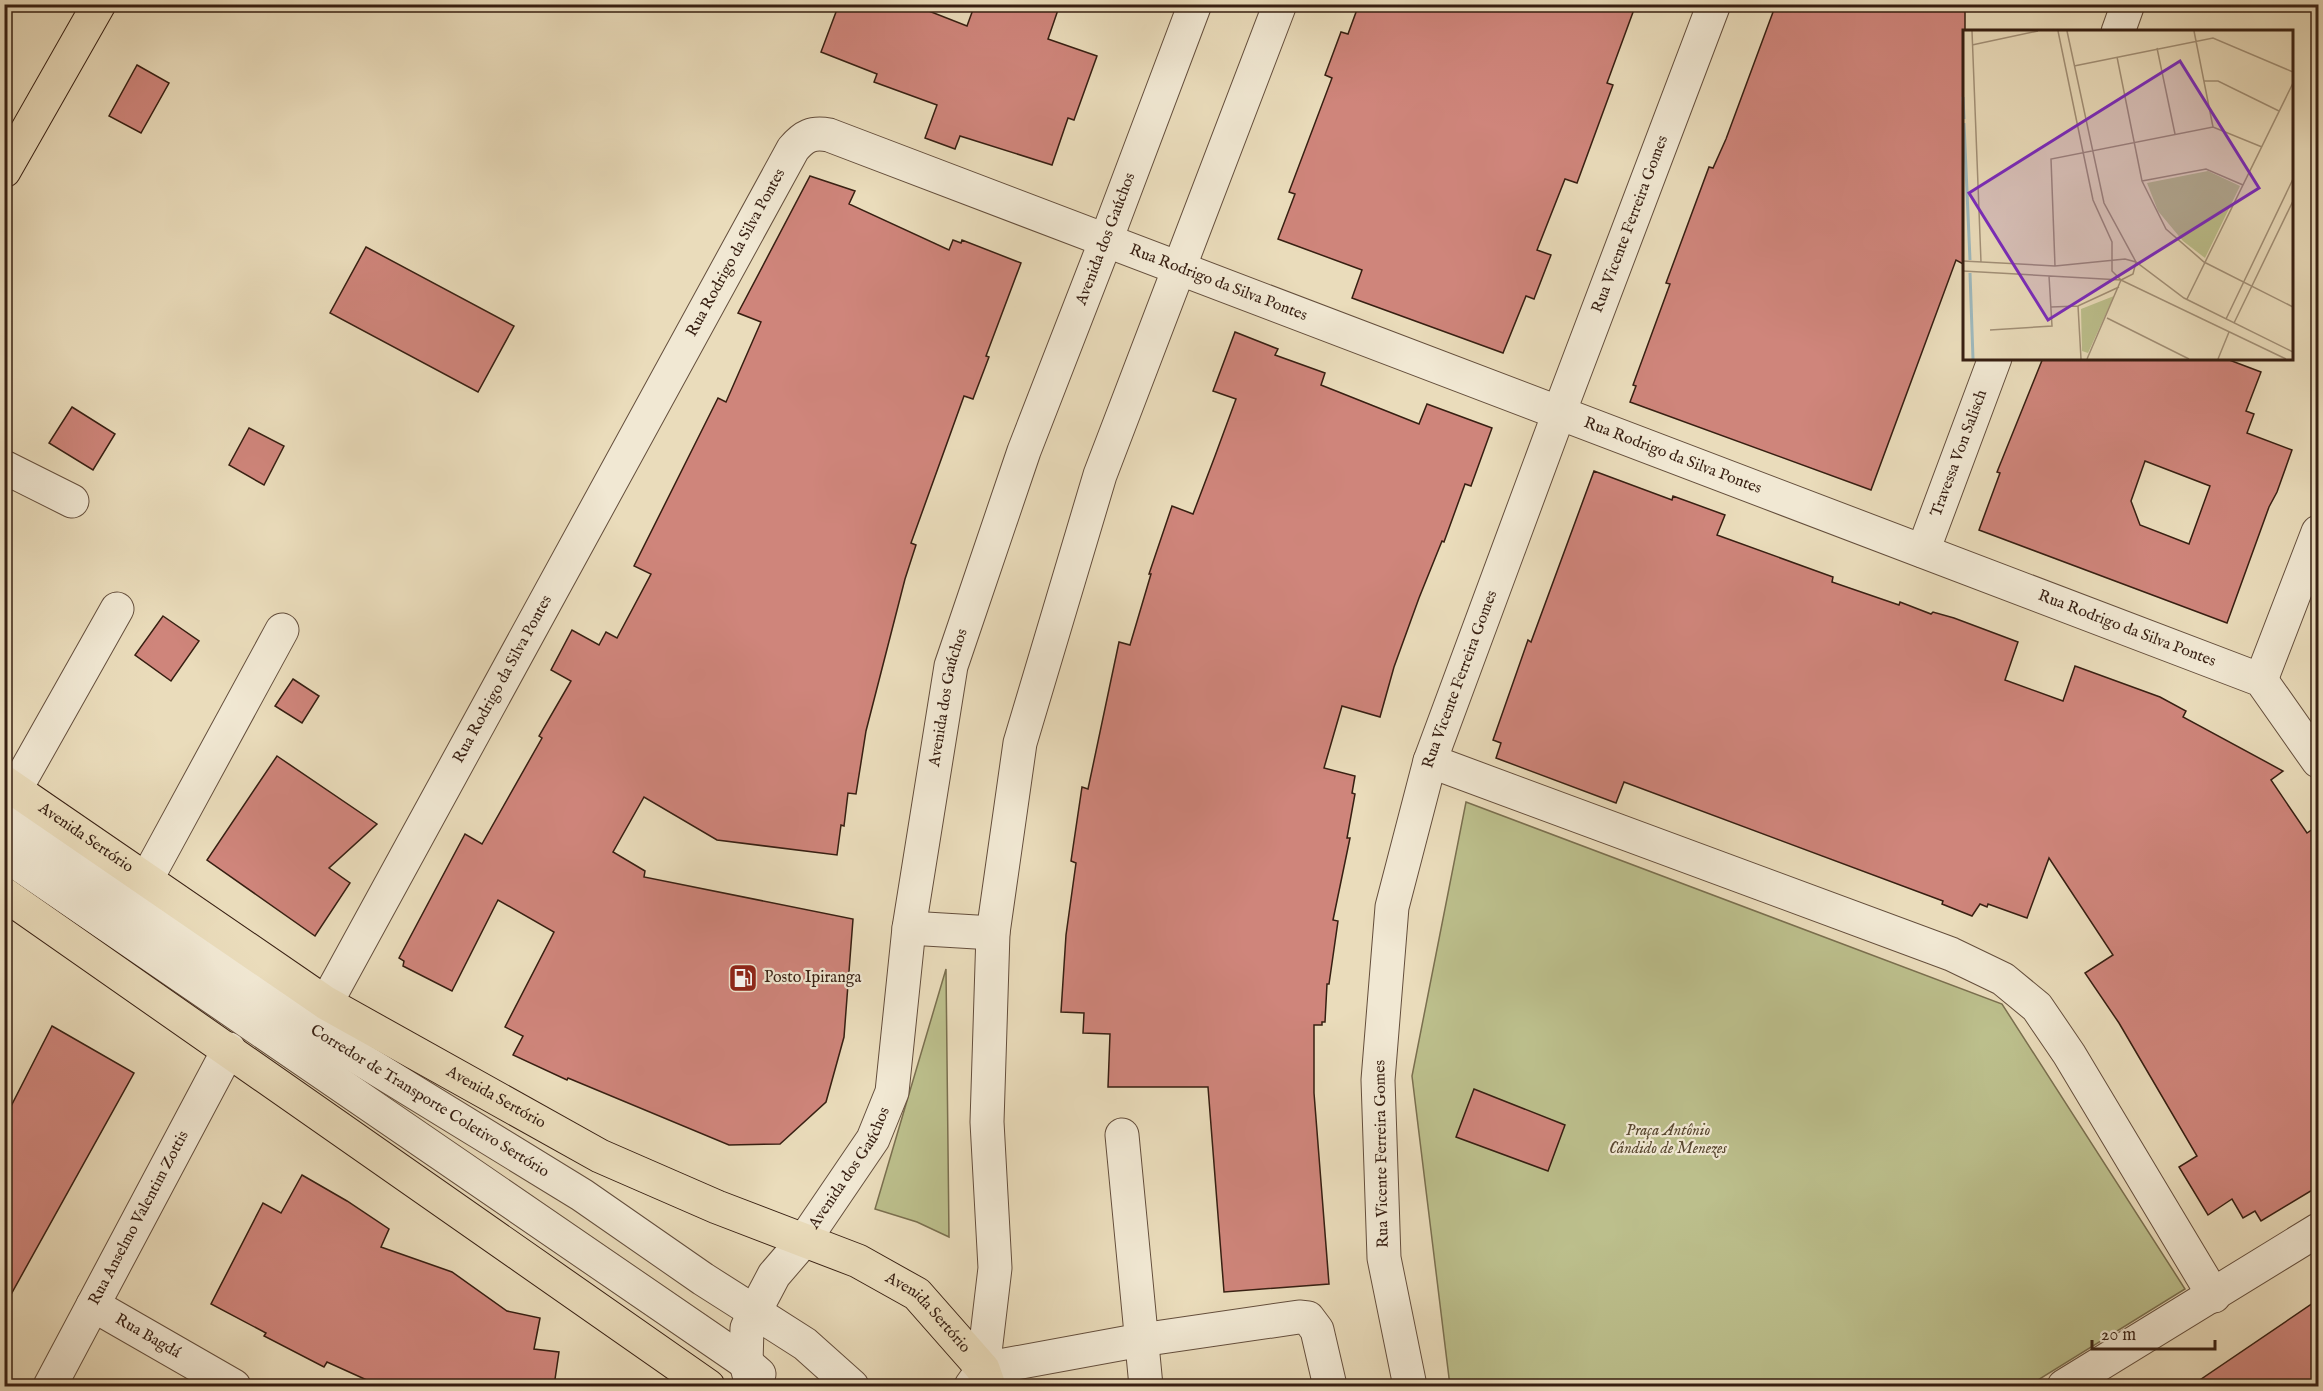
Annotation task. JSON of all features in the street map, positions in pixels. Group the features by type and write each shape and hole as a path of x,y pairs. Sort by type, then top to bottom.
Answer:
{"main road":[{"path":"4,171 99,4"},
{"name":"Avenida Sertório","path":"8,797 146,880 326,1003 600,1156 717,1207 858,1261 917,1294 981,1381"},
{"path":"4,894 229,1049 708,1386"}],"street":[{"name":"Avenida dos Gaúchos","path":"749,1375 747,1328 755,1311 774,1275 805,1239 873,1139 892,1092 909,928 951,666 1024,451 1195,4"},
{"path":"1280,4 1100,475 1020,743 993,933 987,1122 995,1268 981,1381 1141,1340 1299,1317 1308,1318 1317,1330 1330,1386"},
{"name":"Rua Vicente Ferreira Gomes","path":"1410,1386 1384,1258 1378,1080 1392,907 1430,761 1559,412 1714,4"},
{"path":"2119,30 2128,4"},
{"name":"Rua Rodrigo da Silva Pontes","path":"326,1003 793,148 801,139 811,134 829,135 2261,680"},
{"name":"Travessa Von Salisch","path":"1923,551 1994,360"},
{"path":"4,467 72,501"},
{"path":"2319,532 2261,680 2319,760"},
{"path":"8,797 117,609"},
{"path":"146,880 282,630"},
{"path":"1430,761 1952,954 2003,979 2037,1007 2069,1054 2214,1296"},
{"name":"Corredor de Transporte Coletivo Sertório","path":"8,797 313,1030 582,1195 704,1279 805,1344 852,1386"},
{"name":"Corredor de Transporte Coletivo Sertório","path":"4,854 749,1375 772,1386"},
{"path":"909,928 993,933"},
{"name":"Rua Anselmo Valentim Zottis","path":"50,1386 229,1049"},
{"path":"1122,1135 1146,1386"},
{"path":"2064,1386 2319,1230"},
{"name":"Rua Bagdá","path":"93,1305 234,1386"}],"green space":[{"name":"Praça Antônio Cândido de Menezes","path":"1466,802 2002,1004 2185,1289 2028,1386 1450,1386 1412,1076"},
{"path":"946,969 949,1237 917,1222 875,1209"}],"building":[{"path":"839,4 911,4 967,26 975,4 1060,4 1048,39 1097,56 1074,120 1068,118 1052,165 960,136 955,149 925,138 937,105 874,82 877,74 821,52"},
{"path":"1359,4 1636,4 1607,83 1613,85 1577,183 1565,179 1537,250 1551,255 1534,299 1526,296 1503,353 1352,298 1362,270 1278,239 1295,194 1289,192 1332,78 1325,75 1341,32 1348,34"},
{"path":"1776,4 1965,4 1963,264 1956,260 1871,490 1630,402 1636,386 1633,385 1670,284 1666,283 1709,167 1713,168"},
{"path":"137,65 169,83 141,133 109,116"},
{"path":"810,176 855,191 849,204 949,250 953,240 961,243 962,240 1021,263 986,356 989,357 973,399 964,396 911,543 916,545 866,731 856,794 848,793 844,826 841,825 837,855 717,840 644,797 613,852 645,871 644,877 853,919 844,1037 826,1102 780,1144 729,1145 568,1078 567,1080 513,1055 523,1036 505,1027 554,932 498,900 452,991 403,966 404,961 399,958 465,834 482,844 542,738 539,736 571,681 551,670 572,630 599,645 606,632 617,638 651,574 634,566 718,398 726,402 761,322 738,313"},
{"path":"366,247 514,326 478,392 330,313"},
{"path":"1235,332 1278,349 1275,355 1325,373 1321,385 1419,424 1427,404 1492,428 1471,486 1465,484 1444,542 1442,541 1419,598 1394,667 1380,717 1342,706 1324,768 1355,776 1352,793 1355,794 1347,838 1350,838 1333,920 1338,921 1329,984 1327,984 1325,1022 1322,1022 1322,1025 1314,1025 1314,1093 1329,1284 1224,1292 1208,1087 1108,1087 1110,1034 1083,1033 1084,1013 1061,1012 1066,935 1076,863 1071,861 1082,787 1088,789 1119,642 1130,645 1151,574 1149,574 1172,506 1193,514 1215,456 1236,399 1213,391"},
{"path":"2042,360 2229,360 2261,372 2246,411 2254,414 2247,433 2292,450 2227,623 1979,530 2000,473 1997,472","holes":["2145,461 2210,486 2189,544 2140,525 2131,501"]},
{"path":"72,407 115,434 93,470 49,443"},
{"path":"249,428 284,446 264,485 229,465"},
{"path":"1594,471 1672,500 1673,496 1725,515 1717,535 1833,577 1832,582 1899,605 1900,602 1931,614 1933,612 1954,618 2018,642 2005,680 2063,701 2075,666 2160,697 2186,711 2183,717 2283,771 2271,780 2307,833 2319,825 2319,1186 2261,1221 2255,1211 2243,1218 2232,1199 2208,1215 2179,1167 2197,1156 2119,1023 2085,973 2113,955 2049,858 2027,918 1988,904 1987,907 1980,904 1972,916 1942,904 1943,901 1624,782 1616,803 1496,758 1501,743 1493,740 1528,640 1531,642"},
{"path":"163,616 199,641 171,681 135,655"},
{"path":"293,679 319,696 302,723 275,706"},
{"path":"277,756 377,824 329,868 350,883 315,936 207,860"},
{"path":"52,1026 134,1073 4,1307 4,1120"},
{"path":"1474,1089 1565,1125 1548,1171 1456,1137"},
{"path":"302,1175 389,1229 381,1247 452,1272 507,1311 540,1318 534,1349 559,1352 554,1386 380,1386 327,1362 324,1367 264,1336 266,1333 211,1304 263,1203 281,1213"},
{"path":"2319,1299 2319,1386 2191,1386"}],"place":[{"name":"Posto Ipiranga","path":"743,978"}]}
